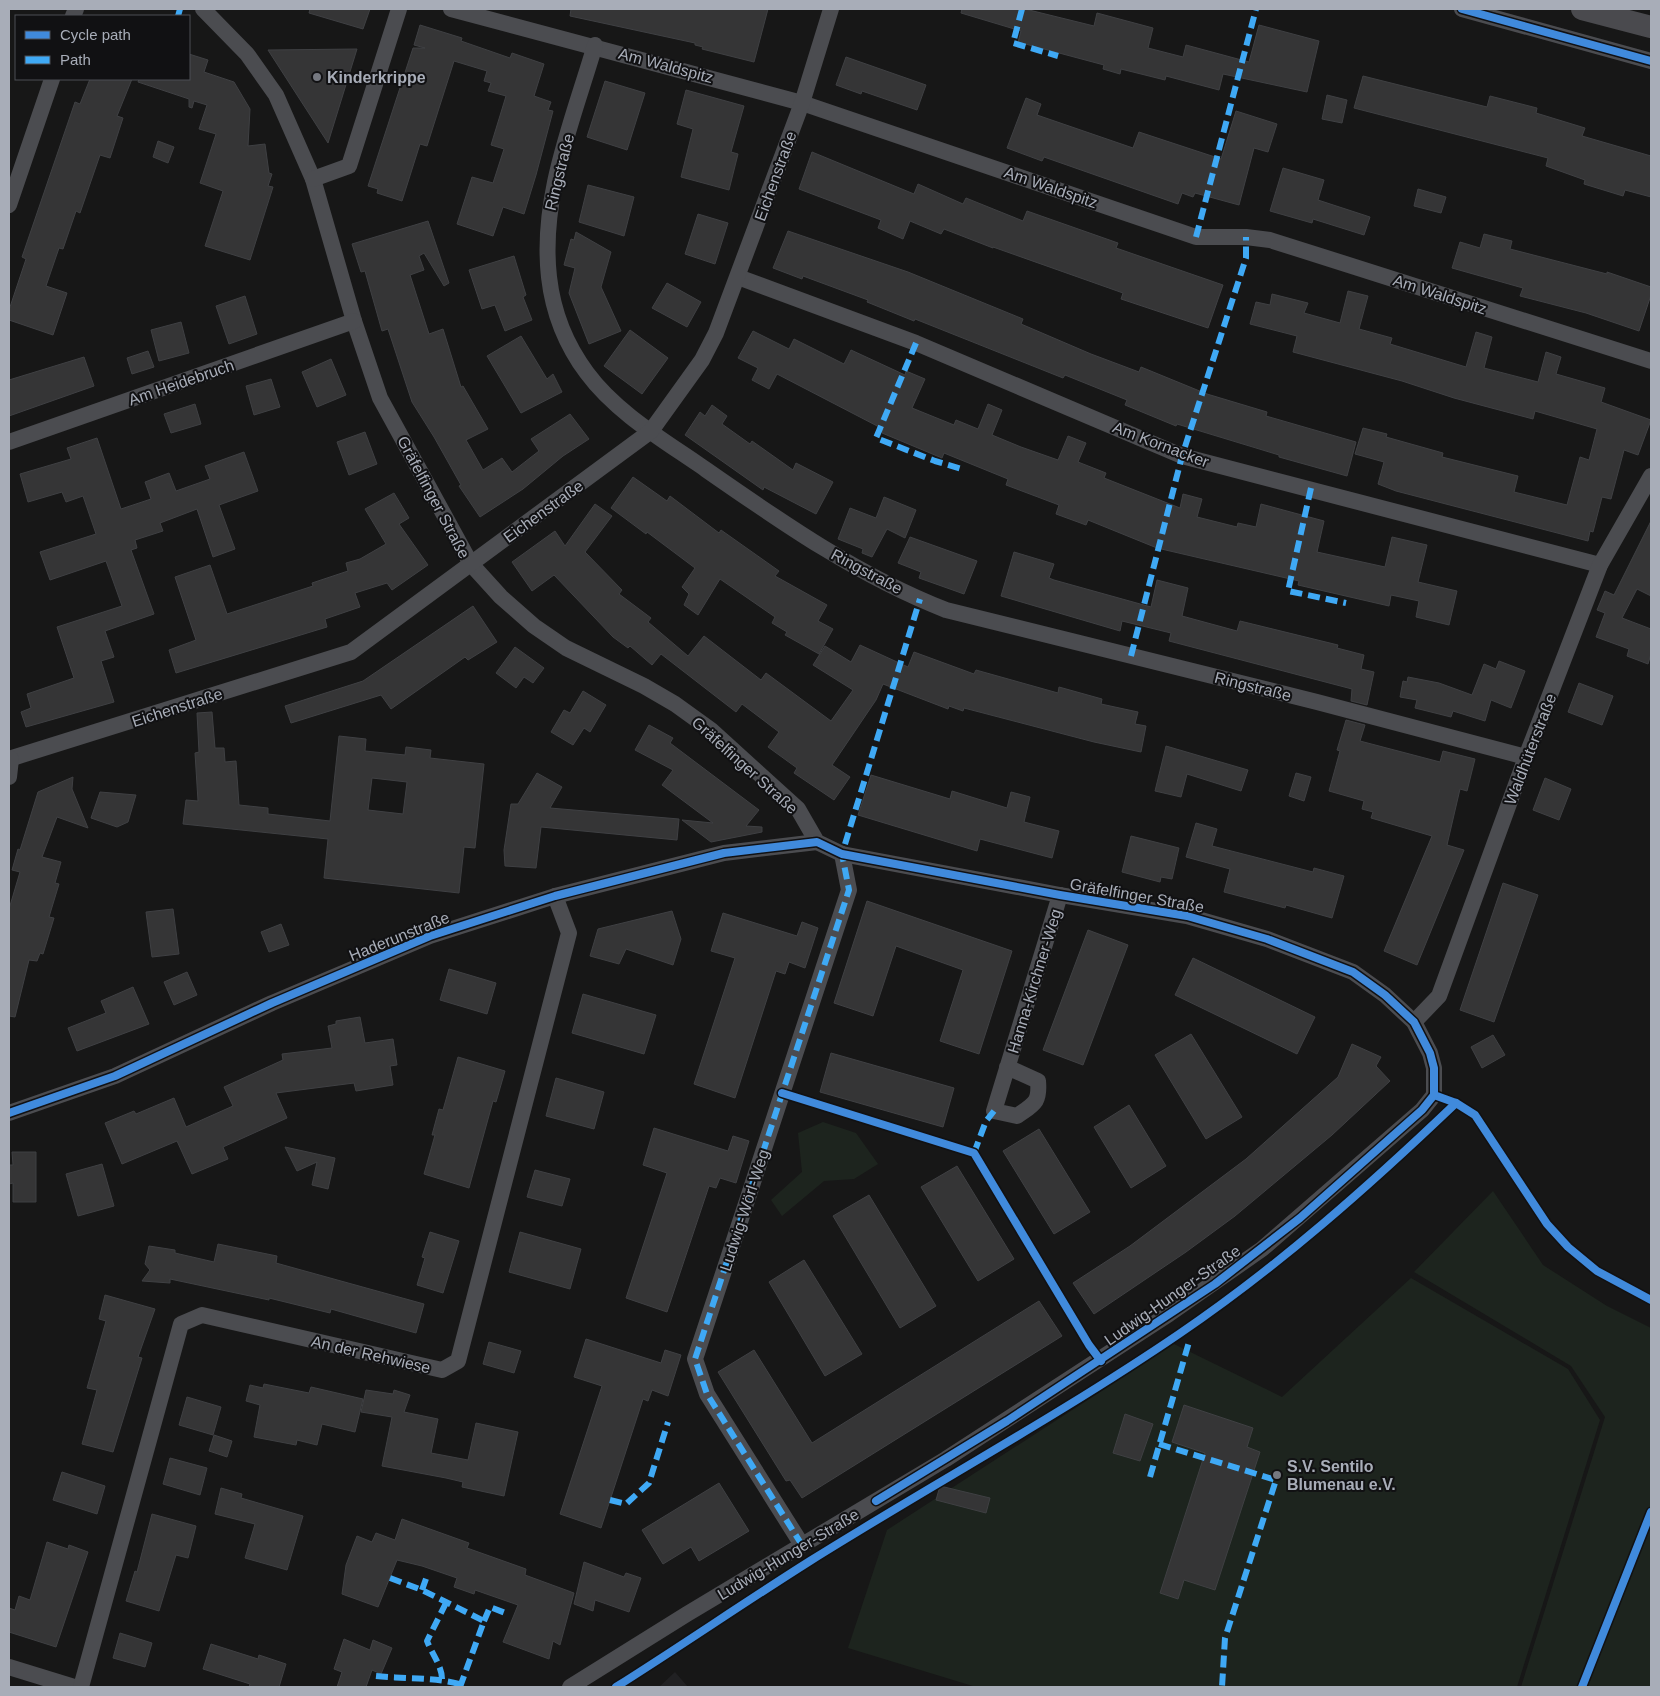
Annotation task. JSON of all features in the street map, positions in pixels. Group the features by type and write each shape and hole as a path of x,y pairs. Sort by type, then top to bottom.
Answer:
{"main road":[{"path":"1582,9 1651,27"}],"street":[{"name":"Gräfelfinger Straße","path":"203,9 247,54 276,95 313,179 354,321 380,398 471,564 501,597 534,626 558,642 652,691 712,730 798,809 817,842 842,854 1060,895 1187,916 1267,939 1353,972 1385,995 1414,1022 1430,1053 1434,1068 1434,1095"},
{"path":"313,179 349,166 399,9"},
{"name":"Am Waldspitz","path":"451,9 595,45 802,103 1196,237 1246,237 1270,240 1651,361"},
{"name":"Eichenstraße","path":"10,759 352,652 651,431 702,360 716,333 802,103 831,9"},
{"path":"1462,9 1651,61"},
{"name":"Ringstraße","path":"595,45 552,191 547,221 549,278 560,326 570,347 588,374 607,396 651,431 800,534 859,569 946,610 1526,757"},
{"path":"9,205 13,175 52,80"},
{"name":"Am Kornacker","path":"738,277 916,343 1182,456 1600,565"},
{"name":"Am Heidebruch","path":"9,442 354,321"},
{"name":"Waldhüterstraße","path":"1414,1022 1439,996 1526,757 1600,565 1651,476"},
{"path":"9,777 10,759"},
{"name":"Haderunstraße","path":"9,1113 115,1076 272,1003 430,936 555,896 724,853 817,842"},
{"name":"Ludwig-Wörl-Weg","path":"802,1546 707,1394 694,1359 848,890 842,854"},
{"name":"Hanna-Kirchner-Weg","path":"1007,1068 1060,895"},
{"name":"An der Rehwiese","path":"81,1687 181,1324 202,1315 442,1370 458,1361 568,933 555,896"},
{"name":"Ludwig-Hunger-Straße","path":"570,1687 1007,1421 1215,1284 1300,1218 1422,1110 1434,1095"},
{"path":"9,1667 74,1687"}],"shaded area":[{"path":"823,1122 856,1133 878,1164 854,1179 824,1181 782,1216 771,1200 802,1172 798,1133"},
{"path":"1493,1191 1543,1265 1607,1306 1651,1328 1651,1687 1521,1687 1605,1417 1571,1366 1414,1272"},
{"name":"S.V. Sentilo Blumenau e.V.","path":"1411,1278 1568,1369 1600,1420 1517,1687 976,1687 848,1648 887,1530 1174,1344 1282,1397"},
{"path":"675,1672 688,1687 659,1687"}],"building":[{"path":"310,9 370,9 363,29 309,13"},
{"path":"571,9 768,9 754,62 702,49 703,47 695,45 695,43 570,16"},
{"path":"962,9 1025,9 1094,26 1097,13 1153,28 1148,48 1183,57 1186,45 1249,62 1259,25 1319,41 1307,92 1223,74 1219,90 1166,76 1165,80 1121,69 1120,74 1103,69 1104,65 1018,42 1021,31 961,13"},
{"path":"420,25 462,38 461,41 510,58 512,53 544,64 534,96 551,102 548,110 553,111 536,175 524,214 503,207 493,236 457,224 472,177 493,183 504,149 491,145 506,96 488,91 491,83 484,81 487,71 454,61 427,146 420,144 402,201 377,193 378,189 368,186 413,48 425,48 414,45"},
{"name":"Kinderkrippe","path":"357,49 328,143 268,50"},
{"path":"190,54 208,60 204,72 234,82 250,109 248,146 265,144 269,173 272,174 268,186 273,187 250,260 205,246 223,191 200,183 216,134 199,129 207,105 194,101 192,108 189,107 189,99 138,82 139,80 190,80"},
{"path":"846,57 926,85 917,110 862,91 861,94 836,85"},
{"path":"1363,76 1487,107 1490,96 1537,108 1536,113 1585,128 1582,136 1651,156 1651,197 1625,190 1623,196 1584,184 1585,180 1546,166 1548,158 1354,108"},
{"path":"90,80 132,80 117,116 123,118 110,158 100,155 80,213 76,211 63,249 59,248 46,286 67,293 53,335 9,320 9,310 26,259 22,257 75,102 80,104"},
{"path":"605,81 645,93 627,150 587,137"},
{"path":"686,90 744,106 731,152 738,154 729,190 681,177 693,129 677,124"},
{"path":"1327,95 1347,100 1342,123 1322,119"},
{"path":"1026,98 1041,104 1037,115 1133,148 1139,132 1221,159 1236,111 1277,124 1268,152 1254,148 1239,205 1195,193 1193,197 1182,193 1178,204 1044,157 1042,161 1007,148"},
{"path":"158,141 174,147 168,163 153,157"},
{"path":"812,152 914,194 918,184 963,204 966,198 1023,221 1027,211 1118,243 1116,248 1223,285 1208,328 1121,299 1123,293 944,229 941,234 910,221 903,239 878,228 881,220 799,189"},
{"path":"1283,168 1324,180 1318,200 1370,217 1364,235 1313,219 1312,223 1270,211"},
{"path":"588,185 634,197 624,236 579,222"},
{"path":"1418,189 1446,197 1441,213 1414,206"},
{"path":"698,214 728,223 715,264 685,254"},
{"path":"428,221 449,283 444,286 424,253 419,256 424,270 410,275 429,334 443,329 461,387 463,386 488,429 466,440 483,470 502,458 512,472 539,451 531,439 570,414 589,439 563,456 523,489 480,517 459,486 461,485 412,402 388,329 382,331 365,271 361,272 352,244"},
{"path":"788,231 908,272 1023,319 1021,324 1139,372 1141,367 1207,394 1267,412 1266,416 1356,442 1347,476 1279,457 1279,455 1177,424 1176,426 1125,405 1127,400 1065,375 1063,378 915,319 914,321 867,302 868,300 803,276 802,279 773,268"},
{"path":"576,232 611,252 601,287 621,331 589,344 569,293 575,268 564,265 571,239 574,240"},
{"path":"1484,234 1512,241 1510,249 1607,274 1607,272 1651,287 1651,295 1639,331 1586,313 1520,296 1523,288 1452,268 1460,242 1480,248"},
{"path":"514,256 526,295 523,297 532,320 505,331 495,305 482,309 469,270"},
{"path":"667,283 701,302 687,327 652,308"},
{"path":"1348,291 1368,296 1359,329 1392,338 1390,344 1466,367 1476,332 1492,337 1484,368 1538,382 1546,352 1561,357 1556,374 1605,388 1601,402 1651,420 1638,455 1624,450 1611,499 1602,497 1593,532 1590,531 1588,541 1396,491 1378,484 1384,462 1355,454 1363,428 1387,434 1386,437 1443,453 1442,457 1518,476 1514,492 1567,505 1580,457 1589,460 1597,429 1535,411 1533,419 1293,352 1297,336 1250,324 1256,302 1270,305 1272,294 1308,303 1304,313 1340,323"},
{"path":"245,296 257,334 229,344 216,306"},
{"path":"181,322 189,353 159,361 151,330"},
{"path":"630,330 668,358 642,394 604,366"},
{"path":"753,331 789,349 794,339 844,364 851,350 905,375 906,371 925,379 912,408 954,425 956,420 978,429 988,404 1002,410 992,435 1058,460 1068,436 1086,443 1078,462 1106,473 1104,478 1180,508 1183,494 1202,499 1197,517 1237,527 1238,523 1256,527 1261,504 1324,521 1317,552 1385,567 1392,537 1427,545 1418,582 1457,591 1449,625 1416,617 1419,601 1391,595 1389,606 1298,585 1299,581 1157,548 1088,520 1086,525 1056,514 1059,505 1006,485 1008,479 944,453 942,458 882,433 883,429 777,374 769,389 752,380 758,368 738,358"},
{"path":"521,336 547,379 553,374 562,392 521,413 487,356"},
{"path":"148,351 154,367 132,374 127,358"},
{"path":"84,357 94,386 9,416 9,380"},
{"path":"331,359 346,395 317,407 302,372"},
{"path":"271,379 280,407 254,415 246,386"},
{"path":"195,404 201,424 171,433 164,414"},
{"path":"712,405 727,416 722,424 750,444 752,441 793,470 796,463 833,482 816,514 764,487 763,490 685,435 700,412 705,416"},
{"path":"365,432 377,464 349,475 337,442"},
{"path":"97,438 121,509 151,499 145,482 169,473 176,491 210,479 205,466 244,452 258,491 219,505 235,549 213,557 197,509 160,523 163,531 135,540 137,548 131,550 154,614 105,631 114,657 101,661 114,702 26,727 21,712 31,708 27,694 74,678 57,627 122,606 106,561 50,580 40,552 96,534 83,496 66,502 62,492 28,502 20,474 71,459 67,448"},
{"path":"633,477 667,501 670,496 719,533 721,530 779,571 775,576 827,605 818,621 833,629 819,654 785,635 787,632 772,623 775,617 720,579 698,615 684,605 689,594 682,587 695,568 611,508"},
{"path":"394,493 409,518 399,524 428,565 392,590 387,583 355,593 360,607 325,619 327,627 176,673 169,650 196,640 175,577 210,565 227,614 313,586 312,583 348,571 346,563 360,559 386,544 365,509"},
{"path":"884,497 916,510 905,538 887,529 872,557 862,553 863,549 838,539 850,508 876,518"},
{"path":"595,504 612,516 585,552 622,590 619,594 651,618 648,622 688,656 704,636 761,680 766,673 831,721 853,690 813,665 825,646 851,662 860,645 908,667 914,652 974,674 976,670 1058,693 1059,687 1102,699 1101,704 1138,712 1135,724 1146,726 1141,752 1094,742 964,708 963,711 949,706 948,709 883,684 876,700 832,765 850,777 834,800 794,773 797,768 768,747 779,732 742,704 736,712 661,654 652,665 630,646 628,648 613,637 554,575 532,591 512,562 555,531 565,546"},
{"path":"1651,521 1651,596 1637,589 1622,618 1651,629 1651,654 1648,664 1627,656 1629,649 1596,637 1605,613 1597,610 1605,591 1614,595"},
{"path":"910,537 977,561 964,594 919,578 921,572 898,563"},
{"path":"1014,552 1054,564 1049,578 1054,580 1151,607 1157,580 1188,588 1182,616 1237,631 1240,621 1338,645 1337,648 1364,655 1361,669 1374,672 1367,705 1351,701 1352,689 1169,641 1171,633 1122,621 1120,631 1001,596"},
{"path":"473,606 497,642 468,660 465,657 391,709 381,695 291,723 285,706 363,681"},
{"path":"515,647 544,668 533,683 524,677 516,688 496,673"},
{"path":"1499,661 1525,671 1511,708 1491,700 1485,721 1453,711 1451,717 1415,708 1417,700 1400,697 1403,681 1407,682 1408,677 1439,683 1472,695 1484,664 1496,669"},
{"path":"1579,683 1613,696 1602,725 1568,712"},
{"path":"583,691 606,705 590,732 584,728 573,745 551,732 564,710 570,713"},
{"path":"212,712 215,748 224,748 225,762 236,761 239,805 268,808 268,814 330,821 339,736 366,739 365,751 405,755 406,747 431,750 430,758 484,764 475,848 464,847 459,893 324,878 328,839 183,824 186,800 198,801 195,753 199,752 197,713","holes":["372,778 407,782 403,814 368,810"]},
{"path":"1346,720 1365,725 1360,741 1440,762 1443,751 1475,759 1467,791 1460,789 1447,845 1464,850 1417,965 1384,951 1432,836 1371,818 1373,812 1362,809 1364,801 1329,791 1340,751 1337,750"},
{"path":"649,725 673,738 670,743 759,810 746,826 762,827 762,832 711,842 682,820 713,823 662,785 673,770 635,750"},
{"path":"1166,746 1248,770 1241,791 1187,774 1181,797 1155,791"},
{"path":"537,773 562,787 550,808 679,819 677,840 541,827 536,868 505,866 504,850 511,804 518,804"},
{"path":"1296,773 1311,777 1304,801 1289,796"},
{"path":"871,775 950,799 952,791 1007,808 1011,792 1030,797 1024,822 1059,831 1052,858 980,839 977,851 858,815"},
{"path":"73,777 72,789 88,828 57,817 42,857 61,862 55,883 59,884 49,917 54,918 43,954 40,953 37,961 29,960 15,1017 9,1016 9,909 20,872 12,870 38,792"},
{"path":"1545,778 1571,789 1559,820 1533,810"},
{"path":"100,792 136,795 128,822 117,827 91,818"},
{"path":"1196,823 1217,829 1212,846 1313,872 1314,868 1344,876 1332,918 1286,905 1285,908 1224,892 1230,869 1186,857"},
{"path":"1131,836 1179,848 1172,879 1161,877 1160,882 1122,872"},
{"path":"1503,883 1538,895 1494,1022 1460,1010"},
{"path":"867,901 1012,951 979,1054 940,1041 963,970 896,946 873,1016 834,1003"},
{"path":"173,909 179,954 152,957 146,912"},
{"path":"672,911 681,939 673,965 626,949 619,964 590,956 598,929"},
{"path":"723,913 797,936 802,922 818,928 805,968 789,962 785,974 776,971 735,1098 694,1084 735,958 711,951"},
{"path":"281,924 289,945 269,952 261,932"},
{"path":"1088,930 1128,945 1083,1065 1043,1050"},
{"path":"1193,958 1315,1017 1297,1054 1175,995"},
{"path":"449,969 496,983 487,1014 440,1000"},
{"path":"187,972 197,995 174,1005 164,982"},
{"path":"133,987 149,1024 77,1051 68,1028 106,1013 101,1001"},
{"path":"583,994 656,1015 644,1054 572,1033"},
{"path":"360,1017 365,1043 393,1039 397,1065 390,1066 393,1085 356,1091 354,1083 276,1093 287,1118 223,1147 228,1159 192,1174 177,1141 122,1164 105,1123 134,1111 136,1114 174,1098 186,1127 233,1106 224,1087 283,1060 282,1054 332,1048 328,1026 336,1024 336,1021"},
{"path":"1191,1034 1242,1117 1206,1139 1155,1055"},
{"path":"1493,1035 1505,1055 1482,1068 1471,1047"},
{"path":"1352,1044 1381,1057 1376,1066 1390,1081 1332,1135 1235,1216 1186,1252 1094,1314 1073,1283 1130,1246 1246,1159 1338,1077"},
{"path":"831,1053 954,1088 943,1127 820,1092"},
{"path":"458,1057 505,1071 496,1102 493,1101 469,1188 424,1174 435,1135 432,1135 439,1109 443,1110"},
{"path":"556,1078 604,1092 594,1129 546,1116"},
{"path":"1129,1105 1166,1166 1131,1188 1094,1127"},
{"path":"654,1128 728,1151 733,1136 749,1141 736,1183 720,1178 716,1188 709,1186 667,1312 626,1298 667,1173 643,1165"},
{"path":"1039,1129 1090,1212 1054,1234 1003,1151"},
{"path":"285,1147 335,1158 328,1189 312,1185 317,1162 297,1171"},
{"path":"12,1152 36,1152 36,1202 13,1202 13,1183 9,1184 9,1165 13,1165"},
{"path":"102,1164 114,1206 78,1216 66,1174"},
{"path":"957,1166 1014,1259 978,1281 921,1187"},
{"path":"535,1170 570,1179 562,1206 527,1197"},
{"path":"869,1195 936,1306 900,1328 833,1216"},
{"path":"430,1232 459,1241 443,1293 417,1285 425,1258 422,1257"},
{"path":"520,1232 581,1249 570,1289 509,1272"},
{"path":"218,1244 277,1256 276,1263 424,1304 416,1333 331,1309 330,1313 269,1298 269,1300 170,1279 170,1283 142,1281 150,1270 145,1264 149,1246 175,1250 175,1253 214,1262"},
{"path":"804,1260 862,1354 825,1376 769,1282"},
{"path":"105,1295 155,1309 138,1357 142,1358 113,1452 82,1444 97,1390 87,1388 106,1321 99,1319"},
{"path":"1039,1301 1062,1336 802,1498 790,1480 786,1481 718,1372 754,1350 812,1443"},
{"path":"586,1339 661,1363 665,1350 681,1355 668,1396 652,1390 648,1401 643,1399 601,1528 560,1514 602,1386 574,1377"},
{"path":"489,1342 521,1351 514,1373 483,1364"},
{"path":"264,1384 309,1393 311,1387 363,1399 355,1432 322,1424 317,1445 297,1440 296,1445 254,1437 260,1405 246,1401 250,1385 263,1388"},
{"path":"366,1390 393,1394 394,1390 410,1395 404,1412 438,1419 431,1453 468,1460 476,1423 518,1432 504,1496 462,1487 463,1482 382,1466 392,1417 361,1412"},
{"path":"187,1397 221,1407 213,1435 179,1425"},
{"path":"1184,1405 1253,1428 1247,1447 1260,1452 1215,1590 1184,1580 1178,1599 1160,1593 1205,1453 1172,1442"},
{"path":"1125,1414 1153,1424 1140,1461 1113,1453"},
{"path":"214,1435 232,1441 227,1457 209,1451"},
{"path":"170,1458 207,1468 200,1495 163,1484"},
{"path":"62,1472 105,1486 97,1514 53,1500"},
{"path":"719,1483 749,1531 699,1561 691,1547 663,1564 642,1530"},
{"path":"940,1486 990,1498 986,1513 936,1500"},
{"path":"221,1488 242,1494 241,1498 303,1516 287,1570 245,1558 255,1524 215,1514"},
{"path":"152,1514 196,1526 188,1558 176,1555 159,1611 126,1601 135,1571 137,1572"},
{"path":"402,1519 469,1543 467,1548 526,1569 525,1575 574,1593 560,1645 553,1641 549,1659 503,1642 518,1605 475,1590 474,1594 454,1587 457,1578 422,1566 397,1560 378,1607 342,1594 346,1565 357,1536 372,1542 376,1533 395,1540"},
{"path":"47,1542 68,1549 69,1545 88,1552 56,1647 9,1632 9,1608 15,1610 19,1596 30,1600"},
{"path":"584,1562 624,1577 626,1573 641,1578 629,1612 595,1600 593,1611 574,1604"},
{"path":"120,1633 152,1643 145,1667 113,1658"},
{"path":"344,1639 370,1650 373,1640 392,1648 381,1674 372,1670 366,1687 337,1687 342,1672 334,1669"},
{"path":"211,1644 258,1659 259,1655 286,1664 279,1687 249,1687 250,1684 203,1669"}],"marked path":[{"path":"178,15 180,9"},
{"path":"1022,9 1013,43 1058,56"},
{"path":"1196,237 1256,9"},
{"path":"1131,656 1182,456 1246,258 1246,237"},
{"path":"916,343 876,438 935,461 962,469"},
{"path":"1311,488 1288,591 1346,603"},
{"path":"802,1545 707,1394 695,1359 849,890 842,854 920,599"},
{"path":"974,1153 986,1121 994,1111"},
{"path":"1150,1477 1189,1342"},
{"path":"610,1500 626,1504 649,1483 668,1422"},
{"path":"1159,1444 1276,1480 1225,1638 1222,1687"},
{"path":"422,1590 428,1573"},
{"path":"390,1578 422,1590 484,1621 460,1687"},
{"path":"442,1679 439,1665 427,1641 446,1603"},
{"path":"484,1621 490,1607 508,1614"},
{"path":"376,1676 429,1679 459,1684"}],"cycle path":[{"path":"1462,9 1651,61"},
{"path":"9,1113 115,1076 272,1003 430,936 555,896 724,853 817,842 842,854 1060,895 1187,916 1267,939 1353,972 1385,995 1414,1022 1430,1053 1434,1068 1434,1095"},
{"path":"782,1093 974,1153 1089,1345 1101,1361"},
{"path":"1434,1095 1456,1103 1475,1115 1547,1224 1568,1247 1597,1271 1651,1300"},
{"path":"876,1501 1007,1421 1215,1284 1300,1218 1422,1110 1434,1095"},
{"path":"616,1687 856,1532 1088,1393 1179,1334 1288,1253 1390,1165 1456,1103"},
{"path":"1582,1687 1651,1512"}],"place":[{"name":"Kinderkrippe","path":"317,77"},
{"name":"S.V. Sentilo Blumenau e.V.","path":"1277,1475"}]}
